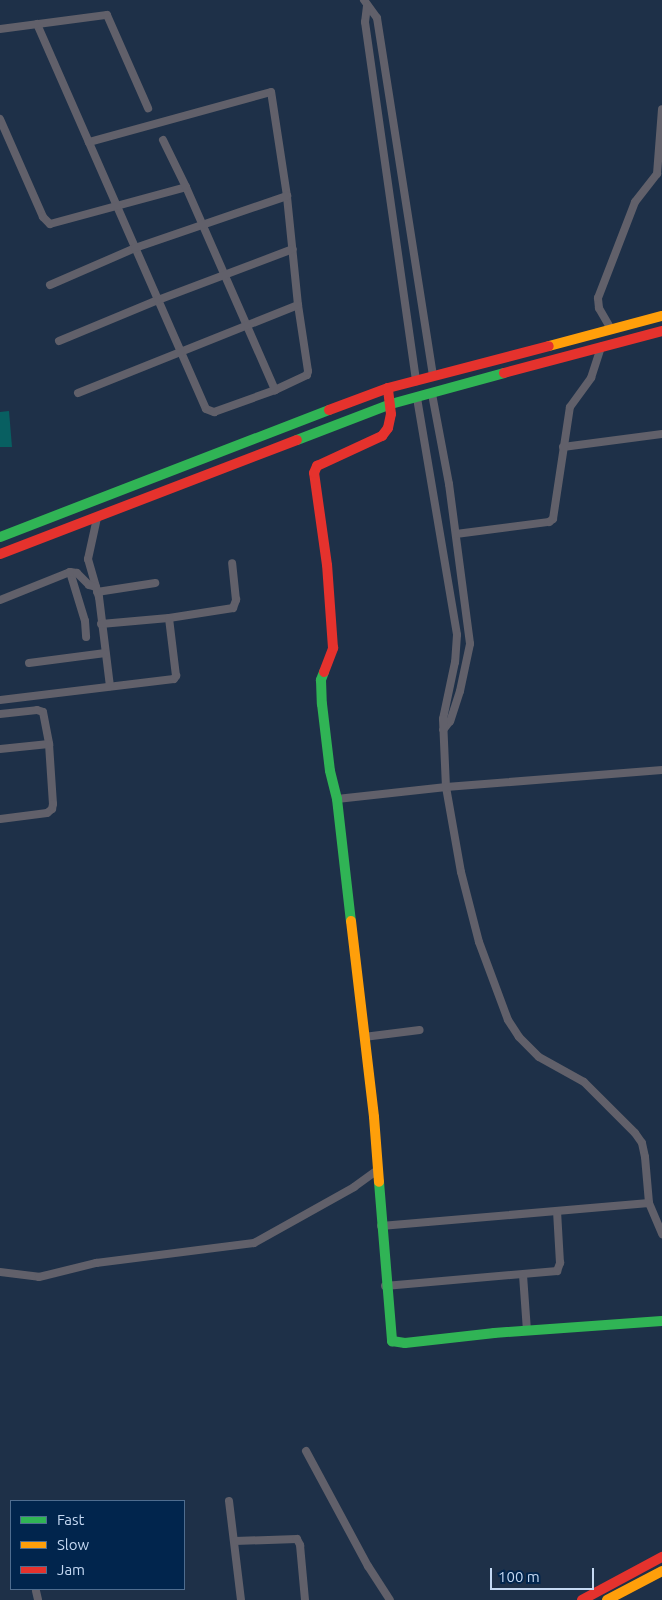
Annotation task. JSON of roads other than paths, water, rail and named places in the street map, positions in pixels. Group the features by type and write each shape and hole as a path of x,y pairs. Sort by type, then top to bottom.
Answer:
{"street":[{"path":"366,3 376,14 388,78 433,376"},
{"path":"366,3 365,22 416,381"},
{"path":"0,29 107,15 148,108"},
{"path":"38,24 60,80 208,411 214,412 275,390 308,373 298,305 287,196 271,92 89,142"},
{"path":"611,329 599,308 598,298 635,202 657,174 662,109"},
{"path":"0,119 46,222 56,224 186,187"},
{"path":"163,140 186,187 275,390"},
{"path":"50,285 135,248 202,223 287,196"},
{"path":"59,341 158,300 292,249"},
{"path":"78,393 298,305"},
{"path":"0,537 388,388 662,316"},
{"path":"0,554 391,404 662,332"},
{"path":"456,534 552,520 572,403 591,378 601,347"},
{"path":"388,388 391,404 390,423 382,436 371,443 317,466 314,473 327,564 333,648 321,680 321,691 330,771 337,799 364,1038 390,1336 392,1341 405,1342 662,1321"},
{"path":"432,394 456,534 470,644 460,691 450,721 443,730"},
{"path":"417,398 457,635 443,730 446,788 461,872 479,942 508,1020 519,1037 540,1056 584,1082 635,1133 642,1143 649,1203 662,1234"},
{"path":"563,448 662,434"},
{"path":"97,518 88,559 96,589 110,686"},
{"path":"101,624 169,618 235,606 232,563"},
{"path":"70,572 85,621 86,638"},
{"path":"0,600 70,572 78,573 88,585 96,589 155,583"},
{"path":"0,700 175,678 169,618"},
{"path":"29,663 105,653"},
{"path":"0,714 37,710 44,712 49,744 52,810 42,814 0,819"},
{"path":"0,749 49,744"},
{"path":"337,799 662,770"},
{"path":"364,1038 420,1030"},
{"path":"0,1272 39,1277 96,1263 254,1243 354,1187 377,1170"},
{"path":"381,1226 649,1203"},
{"path":"385,1286 553,1272 559,1268 557,1212"},
{"path":"523,1275 527,1331"},
{"path":"306,1451 368,1566 390,1600"},
{"path":"229,1501 241,1600"},
{"path":"235,1541 297,1539 300,1544 305,1600"},
{"path":"582,1600 662,1557"},
{"path":"607,1600 662,1570"},
{"path":"36,1591 38,1600"}]}
